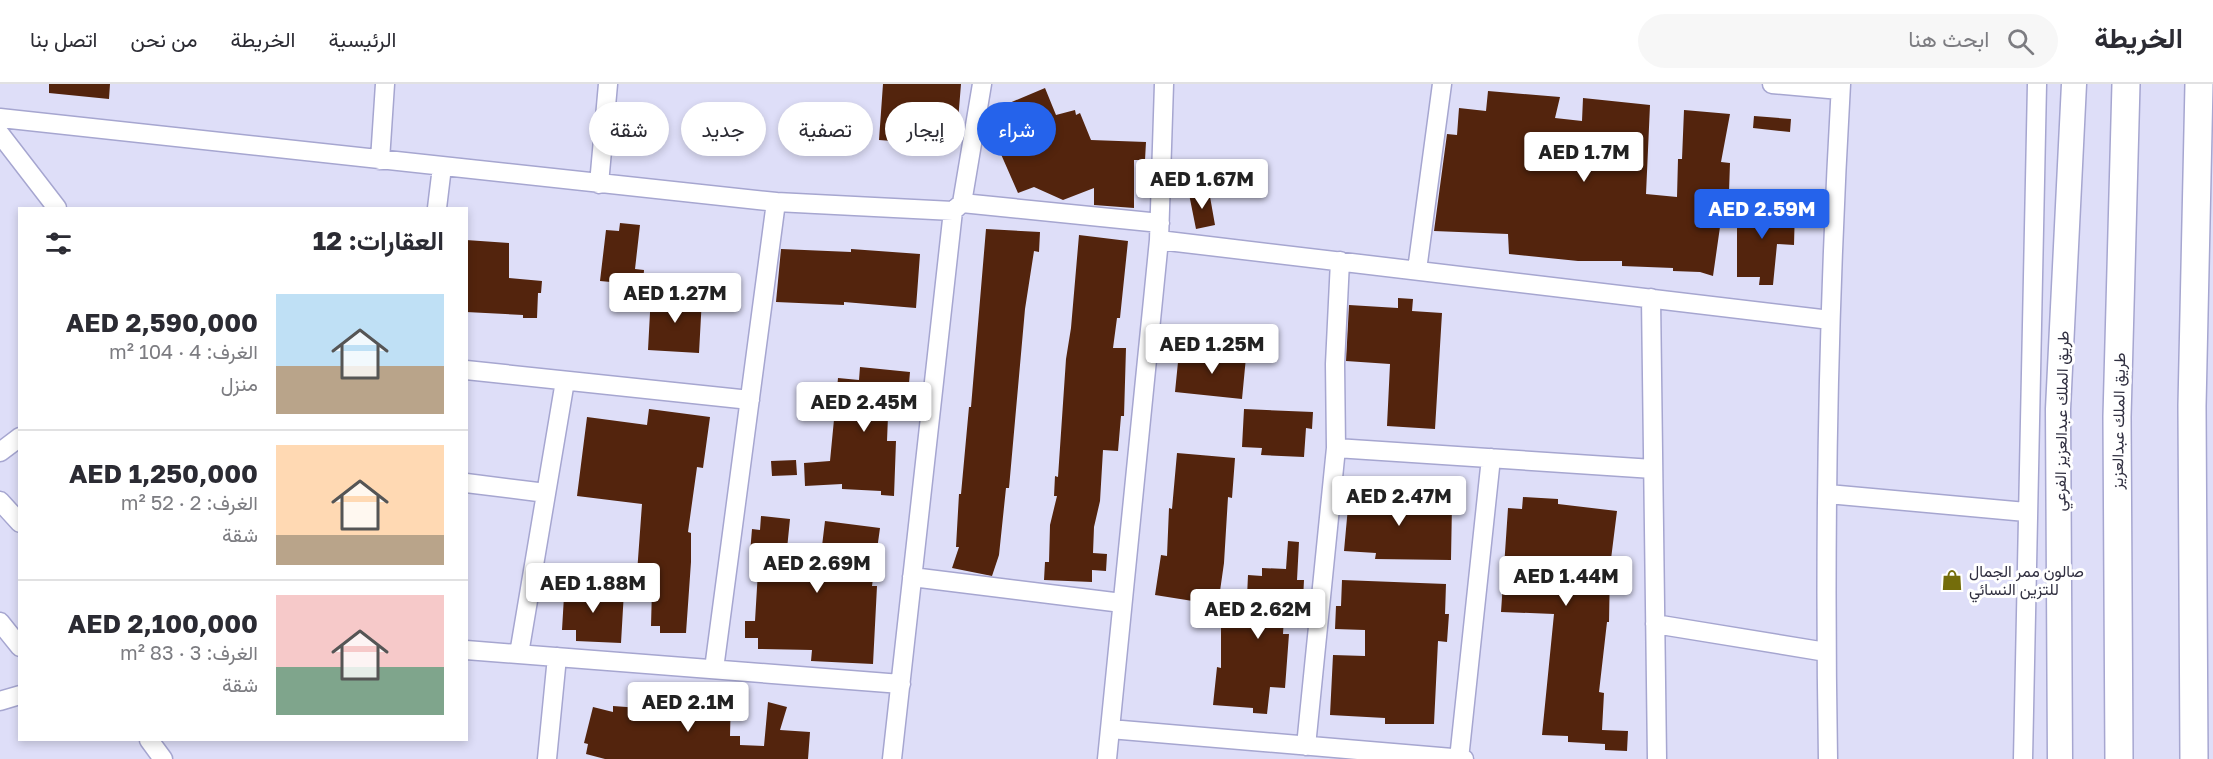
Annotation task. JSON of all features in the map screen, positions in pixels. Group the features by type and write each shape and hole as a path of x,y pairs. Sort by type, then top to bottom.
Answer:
{"highway":[{"name":"طريق الملك عبدالعزيز","path":"2119,759 2117,417 2126,84"},
{"path":"2194,759 2192,406 2199,84"}],"main road":[{"name":"طريق الملك عبدالعزيز الفرعي","path":"2060,759 2058,409 2074,84"}],"street":[{"path":"380,160 385,84"},
{"path":"599,184 608,84"},
{"path":"892,759 957,207 982,84"},
{"path":"1107,759 1159,231 1164,84"},
{"path":"1417,270 1443,84"},
{"path":"1772,84 1840,87 1830,320 1826,652 1828,759"},
{"path":"2023,759 2026,512 2037,84"},
{"path":"0,118 776,202 957,207 1159,231 1340,261 1830,320"},
{"path":"0,134 56,207"},
{"path":"437,207 442,167"},
{"path":"714,669 776,202"},
{"path":"1306,746 1336,448 1335,364 1340,261"},
{"path":"1651,298 1657,759"},
{"path":"468,370 750,400"},
{"path":"519,654 565,381"},
{"path":"0,452 18,438"},
{"path":"1336,448 1653,469"},
{"path":"1459,759 1491,458"},
{"path":"468,483 546,493"},
{"path":"1828,494 2026,512"},
{"path":"0,501 18,521"},
{"path":"912,577 1122,603"},
{"path":"0,622 18,644"},
{"path":"1655,624 1826,652"},
{"path":"468,650 901,684"},
{"path":"547,759 557,657"},
{"path":"0,701 18,696"},
{"path":"1110,729 1464,759"},
{"path":"150,741 163,759"}],"building":[{"path":"49,84 110,84 109,99 49,93"},
{"path":"883,84 961,84 960,102 885,102 885,140 879,140"},
{"path":"1045,88 1051,102 1012,102"},
{"path":"1488,91 1560,97 1555,118 1582,121 1583,98 1650,105 1646,194 1677,197 1678,159 1682,159 1684,110 1730,114 1721,162 1730,163 1729,192 1725,192 1713,276 1700,272 1673,271 1673,268 1622,266 1622,261 1578,261 1509,254 1508,234 1434,231 1447,134 1457,135 1459,108 1486,111"},
{"path":"1075,110 1076,115 1080,113 1091,140 1146,142 1145,160 1134,160 1134,208 1094,205 1094,188 1063,200 1034,187 1018,193 1002,156 1056,156 1056,115"},
{"path":"1754,116 1791,119 1790,132 1753,128"},
{"path":"1209,191 1215,225 1196,229 1189,194"},
{"path":"1737,207 1795,208 1794,245 1777,244 1773,285 1759,285 1760,277 1737,277"},
{"path":"620,223 640,225 635,269 644,270 643,285 600,281 606,230 619,231"},
{"path":"986,229 1040,232 1039,252 1034,251 1025,309 1009,488 1006,488 999,555 992,576 952,568 959,547 956,547 959,494 961,494 969,407 971,407"},
{"path":"1079,235 1128,241 1120,318 1117,318 1113,348 1126,348 1124,416 1121,416 1118,451 1103,450 1100,501 1094,527 1093,553 1107,554 1106,571 1092,570 1092,582 1044,580 1045,562 1049,562 1050,525 1057,496 1054,496 1055,476 1058,477 1066,359"},
{"path":"468,240 509,243 509,278 542,281 541,293 538,293 537,318 523,318 523,315 468,312"},
{"path":"781,249 851,252 851,249 920,254 916,308 844,302 844,305 776,302"},
{"path":"651,294 702,298 699,353 648,350"},
{"path":"1398,298 1413,299 1412,311 1442,313 1435,429 1387,426 1390,364 1346,361 1349,305 1398,308"},
{"path":"1187,351 1246,357 1242,399 1175,392 1178,362 1186,363"},
{"path":"860,367 910,372 906,418 888,416 887,441 896,441 894,496 881,495 881,491 842,489 842,484 805,486 804,463 830,461 838,378 859,380"},
{"path":"649,409 710,417 703,468 697,467 688,532 691,533 691,562 686,633 660,633 660,626 651,626 652,588 636,587 642,504 577,496 587,417 647,425"},
{"path":"1244,409 1313,412 1312,429 1306,428 1304,457 1261,455 1262,448 1242,447"},
{"path":"1177,453 1235,458 1232,498 1228,497 1224,563 1218,605 1155,595 1161,555 1167,556 1169,508 1172,509"},
{"path":"796,460 797,475 772,476 771,461"},
{"path":"1382,488 1424,492 1424,503 1452,504 1451,560 1375,559 1376,553 1344,551 1349,496 1381,499"},
{"path":"1523,497 1558,499 1558,504 1617,511 1610,567 1609,622 1607,622 1599,692 1604,693 1602,730 1628,731 1627,751 1605,750 1605,744 1568,742 1568,736 1542,735 1554,614 1501,612 1508,508 1522,509"},
{"path":"761,516 790,519 785,569 819,571 825,521 880,528 872,586 877,586 873,664 811,661 812,650 758,649 758,638 745,638 745,621 755,621 759,554 750,553 752,529 760,530"},
{"path":"1288,541 1299,542 1297,580 1304,580 1303,600 1285,599 1283,634 1289,634 1285,688 1270,687 1267,714 1253,713 1253,708 1213,705 1217,667 1221,668 1221,619 1246,619 1248,575 1262,576 1262,568 1286,569"},
{"path":"565,579 578,580 577,589 624,591 621,643 576,641 576,630 562,630"},
{"path":"1342,580 1446,584 1445,614 1449,614 1447,642 1438,641 1434,724 1385,724 1385,718 1330,715 1333,655 1365,656 1365,630 1335,629 1336,606 1341,606"},
{"path":"667,694 731,696 730,736 740,736 740,745 764,746 768,702 787,707 780,730 810,732 808,759 605,759 586,754 588,744 584,743 593,707 613,712 613,706 667,710"}],"place":[{"name":"صالون ممر الجمال للتزين النسائي","path":"1952,580"}]}
